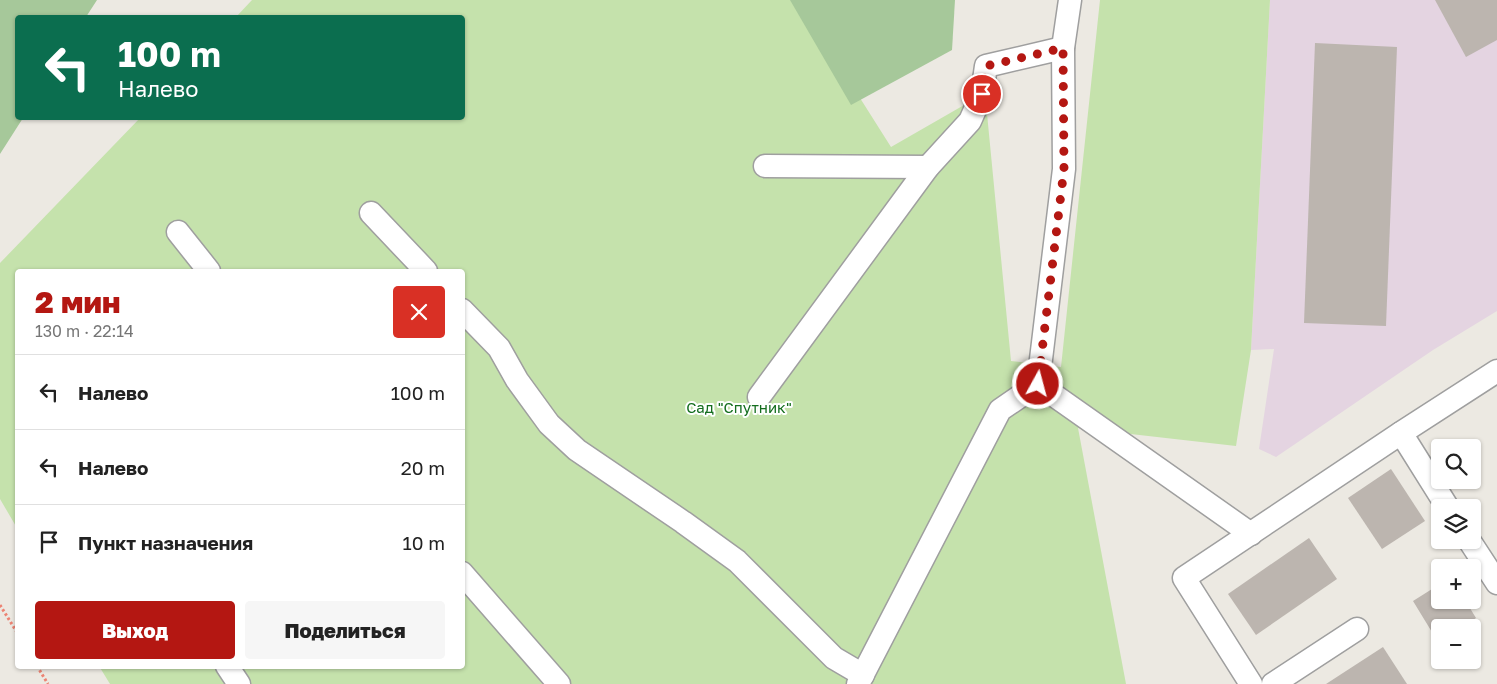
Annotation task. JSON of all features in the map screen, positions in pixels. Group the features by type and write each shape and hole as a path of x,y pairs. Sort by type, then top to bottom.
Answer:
{"street":[{"path":"465,313 499,348 517,380 549,424 577,450 737,561 834,658 861,679 1000,410 1038,384 1064,169 1063,48 1070,0"},
{"path":"759,397 928,167 970,121 982,94 986,66 1063,48"},
{"path":"765,166 928,167"},
{"path":"371,213 424,269"},
{"path":"178,232 207,269"},
{"path":"1251,684 1184,578 1497,371"},
{"path":"1038,384 1251,534"},
{"path":"1401,433 1442,499"},
{"path":"1475,549 1497,583"},
{"path":"465,576 559,684"},
{"path":"1273,684 1357,628"},
{"path":"229,669 239,684"}],"path":[{"path":"0,605 15,629"},
{"path":"39,669 48,684"}],"shaded area":[{"path":"1270,0 1497,0 1497,311 1433,350 1276,457 1259,449 1274,349 1251,350"}],"green space":[{"path":"0,0 97,0 87,15 15,15 15,120 22,120 0,154"},
{"name":"Сад \"Спутник\"","path":"252,0 798,0 891,147 985,93 1011,361 1061,367 1100,0 1270,0 1251,350 1236,446 1078,428 1126,684 110,684 101,669 465,669 465,269 15,269 15,525 0,499 0,263 138,120 465,120 465,15 238,15"},
{"path":"790,0 955,0 952,50 851,105"}],"building":[{"path":"1435,0 1497,0 1497,40 1466,57"},
{"path":"1315,43 1397,47 1386,326 1304,323"},
{"path":"1391,469 1425,521 1382,549 1348,498"},
{"path":"1309,538 1337,579 1256,635 1228,594"},
{"path":"1431,590 1431,609 1470,609 1476,618 1431,619 1431,631 1413,601"},
{"path":"1383,647 1407,684 1326,684"}],"route":[{"path":"982,94 986,66 1063,48 1064,169 1038,384"}]}
